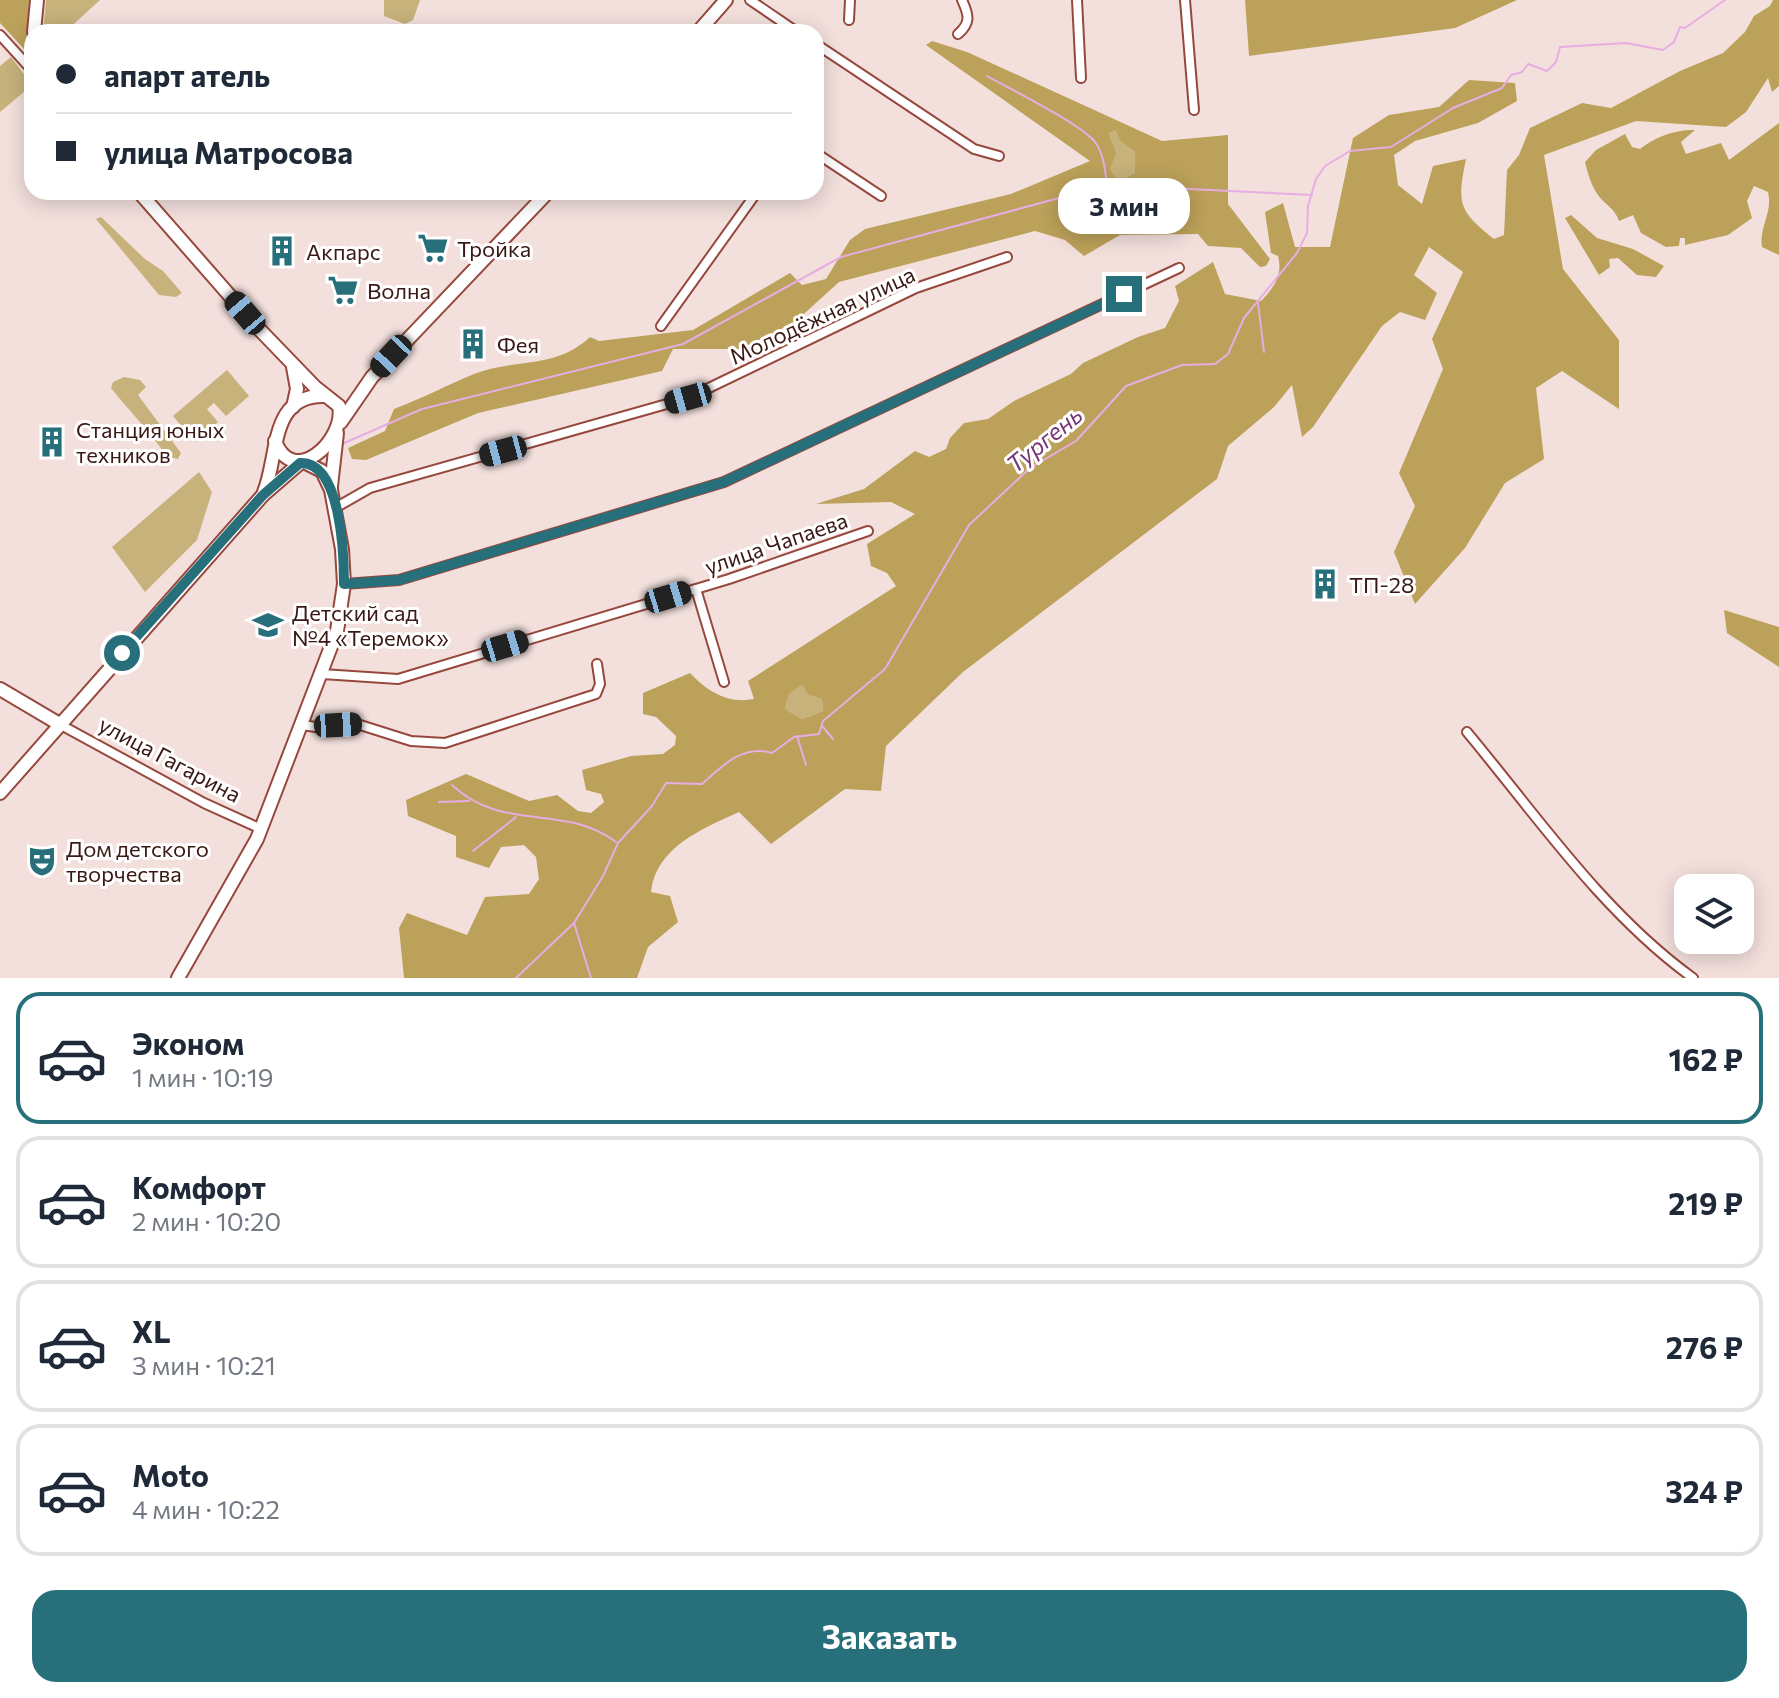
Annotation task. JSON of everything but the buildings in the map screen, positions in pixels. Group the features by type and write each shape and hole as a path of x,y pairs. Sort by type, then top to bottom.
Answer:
{"main road":[{"path":"35,24 37,0"},
{"path":"705,24 726,0"},
{"path":"0,793 263,495 302,462 321,451 338,427 339,406 292,363 146,200"},
{"name":"улица Гагарина","path":"178,978 261,829 337,631 344,584 331,490 338,427 372,377 540,200"},
{"path":"292,363 297,389 293,407"},
{"name":"улица Гагарина","path":"329,397 351,392 372,377"},
{"path":"263,495 275,461 275,441 280,422 305,398 329,397"},
{"path":"275,441 281,454 322,471 331,490"},
{"path":"0,689 61,725"}],"street":[{"path":"750,0 785,24"},
{"path":"849,20 850,0"},
{"path":"958,34 967,26 969,16 962,0"},
{"path":"1077,0 1081,78"},
{"path":"1185,0 1194,110"},
{"path":"0,35 24,61"},
{"path":"824,49 974,149 999,156"},
{"path":"824,158 881,196"},
{"path":"661,326 751,200"},
{"name":"Молодёжная улица","path":"335,508 370,488 688,398 916,288 1007,257"},
{"path":"344,584 399,580 724,482 1179,268"},
{"name":"улица Чапаева","path":"322,674 398,679 696,589 868,531"},
{"name":"улица Чапаева","path":"696,589 724,682"},
{"path":"302,725 329,729 357,724 411,741 445,743 596,694 600,684 597,664"},
{"name":"улица Гагарина","path":"61,725 204,803 261,829"},
{"path":"1467,732 1616,911 1658,952 1693,978"}],"shaded area":[{"path":"0,0 29,0 28,24 24,24 24,49 0,23"},
{"path":"46,0 100,0 74,24 44,24"},
{"path":"384,0 420,0 413,20 405,24 384,16"},
{"path":"1245,0 1517,0 1455,28 1249,56"},
{"path":"1773,0 1779,0 1779,86 1772,92 1768,78 1746,112 1726,127 1636,121 1544,155 1563,269 1619,340 1619,409 1562,371 1536,388 1544,459 1505,483 1465,548 1415,604 1394,552 1415,506 1399,473 1443,369 1432,339 1463,272 1429,247 1414,275 1437,293 1425,320 1400,312 1382,326 1313,427 1302,437 1292,385 1274,407 1228,446 1217,479 963,672 886,746 881,791 845,789 771,844 739,812 696,833 671,851 655,876 651,892 670,896 678,922 648,947 637,978 404,978 399,928 407,913 467,935 485,897 529,894 539,879 536,857 524,845 501,847 489,868 456,857 456,836 408,816 406,800 466,774 529,801 557,795 578,811 591,813 604,802 601,794 586,790 582,770 631,756 663,754 675,745 676,736 656,717 643,714 643,693 690,673 719,695 736,700 754,699 748,681 896,586 887,573 871,566 867,544 915,514 891,502 816,504 864,489 915,451 929,457 946,449 950,438 964,423 988,419 1014,401 1071,374 1083,363 1165,328 1179,301 1175,286 1213,262 1225,294 1261,301 1273,286 1279,270 1278,256 1271,253 1265,212 1283,203 1295,247 1330,247 1353,138 1389,115 1439,107 1469,80 1515,83 1517,101 1478,123 1415,141 1394,155 1398,185 1422,204 1433,166 1466,159 1461,196 1467,213 1494,239 1504,235 1507,170 1519,155 1530,128 1582,103 1611,108 1680,71 1723,53 1745,32 1754,16 1770,6","holes":["802,684 808,694 822,699 823,711 802,719 785,709 789,694"]},
{"path":"932,41 967,52 1162,141 1228,135 1228,204 1270,259 1266,266 1260,267 1241,248 1208,246 1198,234 1120,235 1084,256 1065,240 1035,231 839,282 795,322 741,349 673,349 662,371 478,413 366,460 352,459 348,448 385,431 394,409 474,374 548,359 577,347 590,337 599,341 693,330 790,273 802,285 826,279 850,240 865,229 1011,194 1090,161 926,45","holes":["1116,130 1120,141 1135,152 1135,173 1119,182 1110,169 1116,153 1108,133"]},
{"path":"11,57 24,74 24,92 0,112 0,66"},
{"path":"1779,123 1779,255 1762,247 1762,232 1769,206 1768,192 1754,186 1747,201 1752,218 1728,235 1685,245 1685,238 1680,238 1679,246 1666,247 1641,233 1633,215 1619,221 1596,191 1585,162 1596,150 1625,134 1632,147 1640,149 1666,135 1688,130 1695,130 1681,142 1686,154 1721,143 1729,160"},
{"path":"1117,130 1120,141 1135,152 1136,173 1119,182 1110,169 1107,132"},
{"path":"1571,215 1597,238 1633,249 1664,266 1656,277 1637,275 1618,258 1609,259 1610,267 1599,275 1565,218"},
{"path":"101,217 145,259 163,271 182,293 176,297 159,295 96,219"},
{"path":"227,370 249,396 226,416 214,403 207,409 218,422 195,442 173,416"},
{"path":"124,377 140,380 146,387 138,395 181,453 178,459 166,456 111,388 113,382"},
{"path":"199,472 212,492 197,540 145,592 112,547"},
{"path":"1724,610 1779,627 1779,667 1727,633"},
{"path":"802,683 822,699 823,711 802,719 785,709 789,694"}],"waterway":[{"name":"Тургень","path":"516,978 574,923 603,876 618,843 652,806 666,783 702,784 742,754 772,753 794,737 819,734 823,721 885,669 969,525 1030,468 1076,441 1126,386 1182,365 1215,364 1228,354 1244,318 1297,253 1307,233 1308,206 1316,179 1325,166 1350,151 1391,147 1453,108 1502,88 1511,75 1522,72 1528,64 1547,71 1556,62 1560,47 1626,43 1663,50 1674,42 1680,27 1685,28 1725,0"},
{"path":"987,76 1087,134 1100,152 1107,184"},
{"path":"342,444 422,409 683,344 841,257 1107,185 1312,195"},
{"path":"1258,303 1264,352"},
{"path":"822,726 833,739"},
{"path":"797,736 806,765"},
{"path":"452,785 472,800 492,809 576,823 616,842"},
{"path":"439,802 469,801"},
{"path":"473,851 516,817"},
{"path":"574,923 591,978"}],"place":[{"name":"Тройка","path":"433,248"},
{"name":"Акпарс","path":"282,251"},
{"name":"Волна","path":"343,290"},
{"name":"Фея","path":"473,344"},
{"name":"Станция юных техников","path":"52,442"},
{"name":"ТП-28","path":"1325,584"},
{"name":"Детский сад №4 «Теремок»","path":"268,625"},
{"name":"Дом детского творчества","path":"42,861"}],"route":[{"path":"122,653 263,495 300,463 311,464 322,471 327,479 339,529 344,584 399,580 724,482 1124,294"}]}
